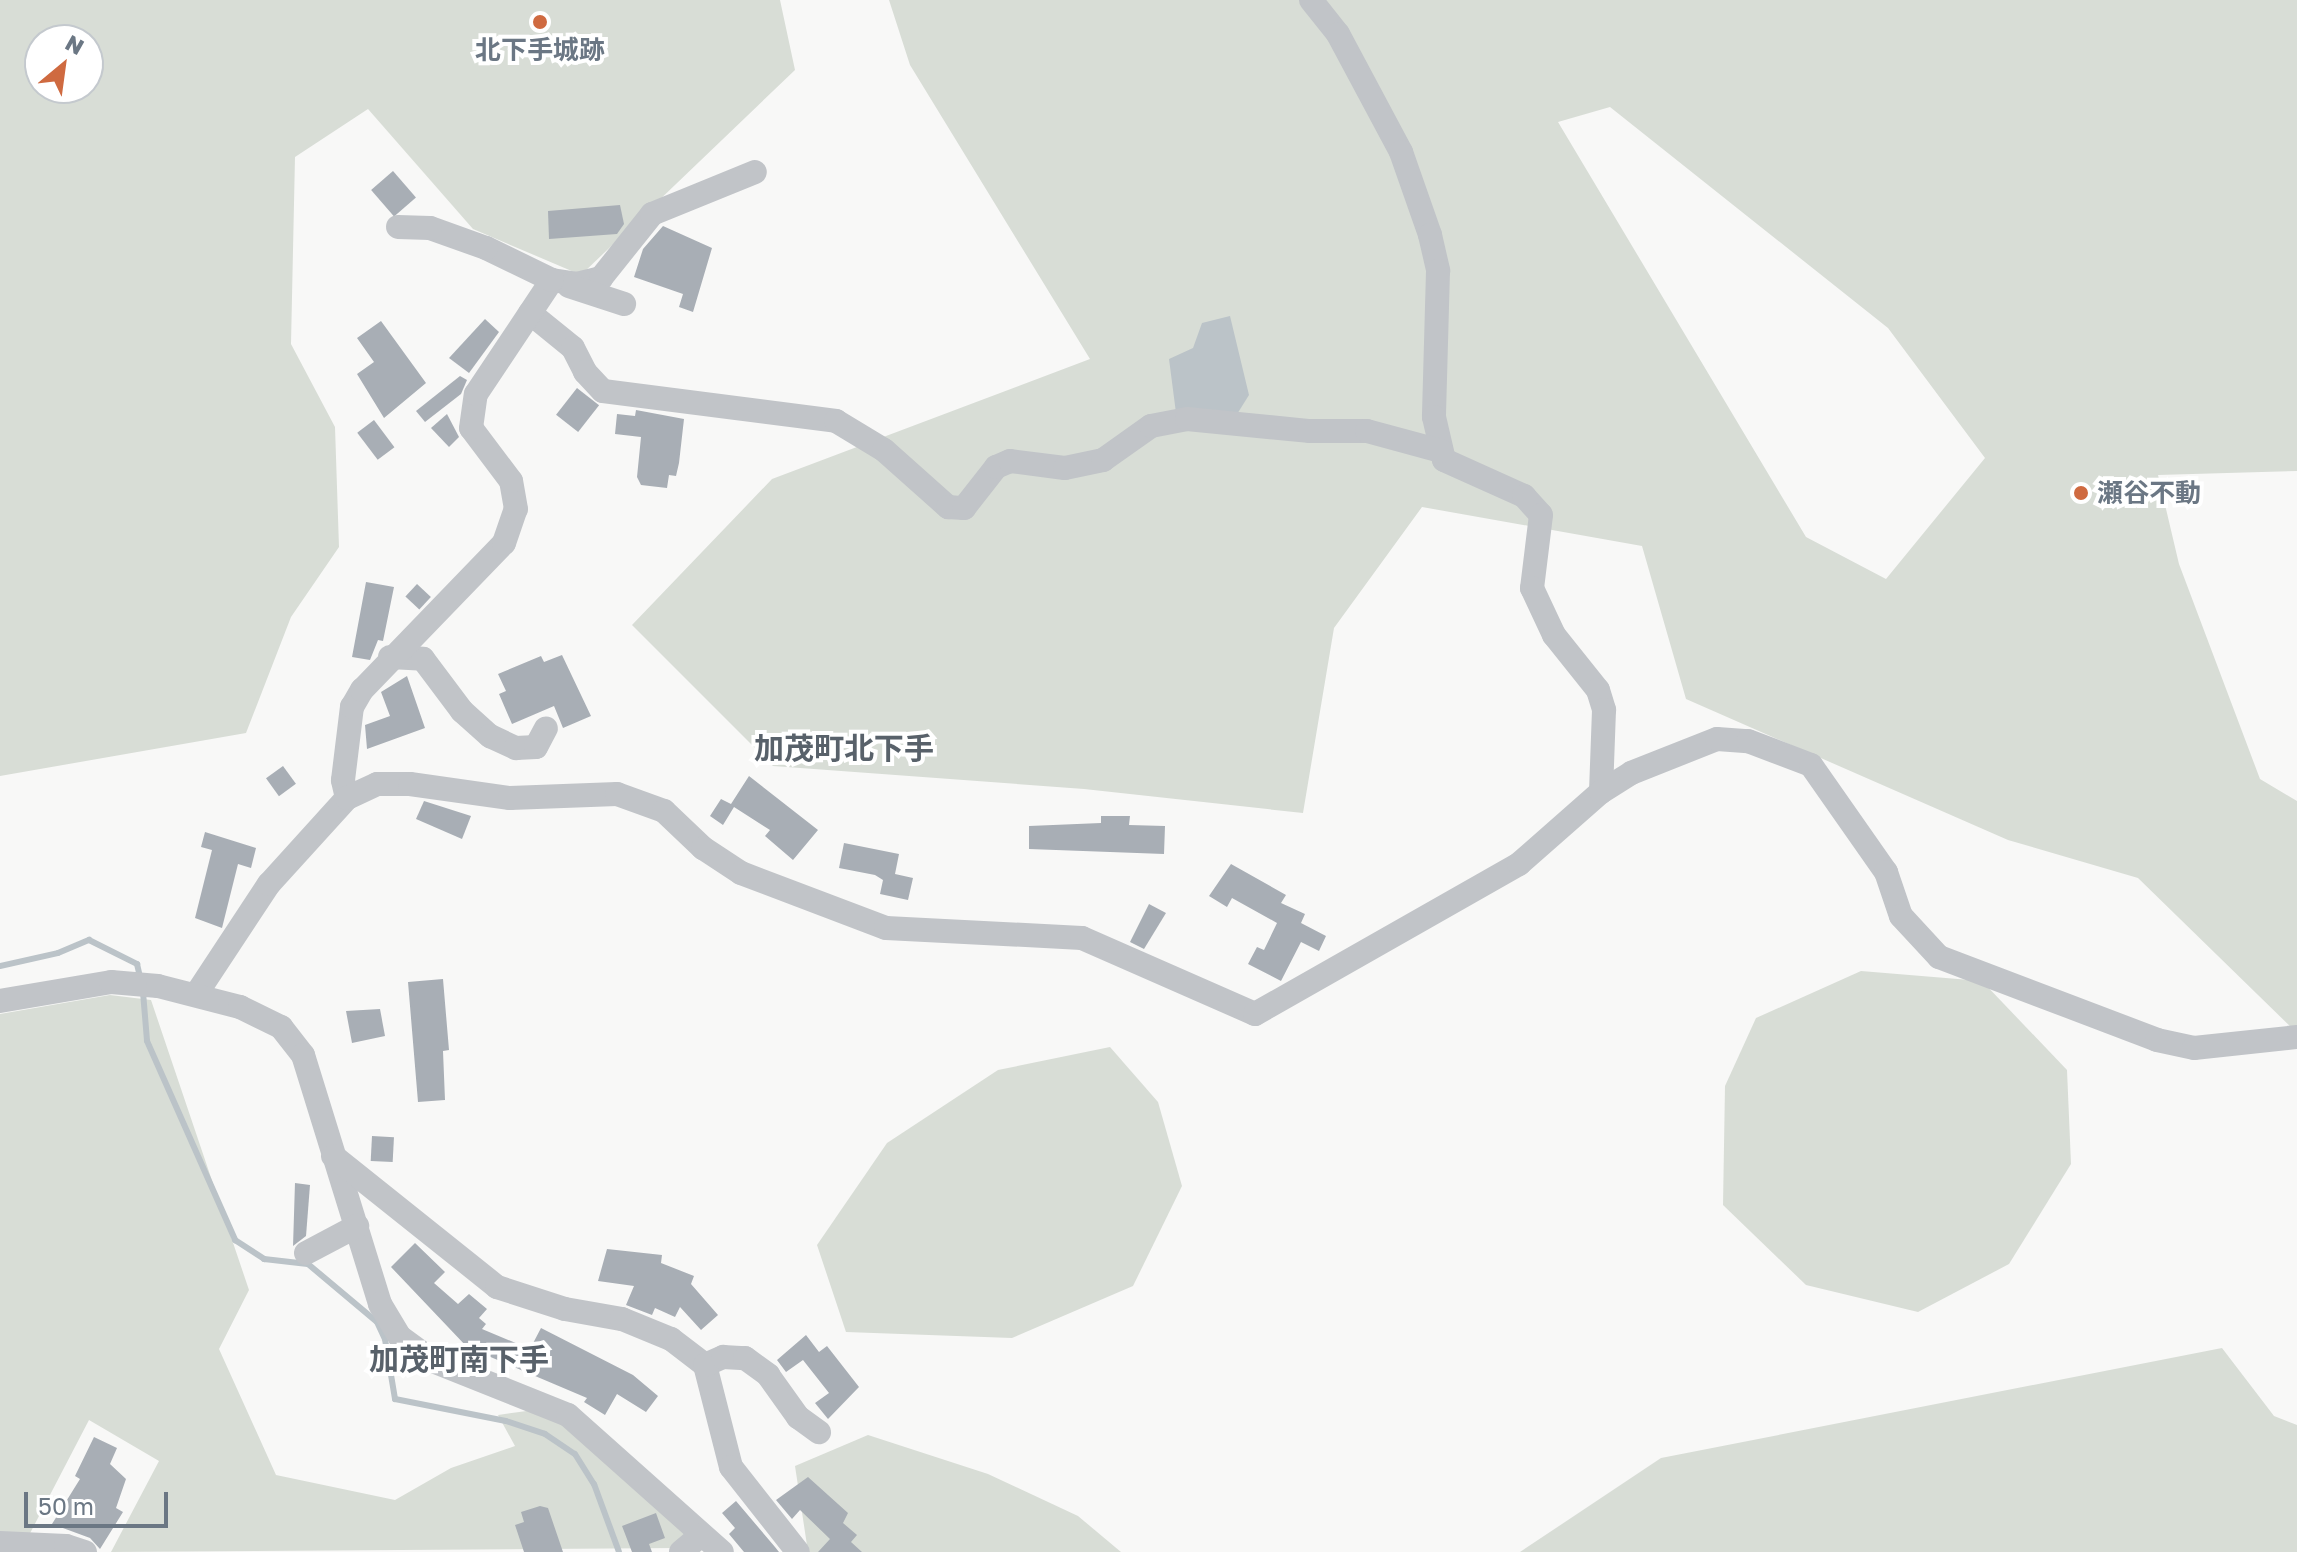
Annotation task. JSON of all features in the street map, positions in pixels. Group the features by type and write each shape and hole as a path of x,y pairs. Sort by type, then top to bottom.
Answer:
{"street":[{"path":"1311,0 1338,34 1401,152 1430,235 1438,271 1434,386 1441,451"},
{"path":"552,280 577,284 601,278 652,214 755,172"},
{"path":"398,227 444,233 552,280 624,304"},
{"path":"347,798 343,780 352,707 390,657 504,543 516,509 511,481 471,428 476,394 552,280"},
{"path":"530,313 573,348 585,372 603,391 836,421 884,450 948,507 964,508 996,467 1010,461 1065,468 1103,460 1151,426 1187,419 1310,431 1367,431 1441,451 1459,470 1524,496 1541,515 1532,588 1554,635 1598,690 1604,710 1601,792"},
{"path":"390,657 423,659 462,711 490,736 516,748 536,747 546,728"},
{"path":"197,993 269,884 347,798 377,784 510,798 617,794 664,811 703,848 741,873 886,928 1082,938 1255,1014 1519,864 1601,792 1631,773 1717,739 1748,741 1789,753 1811,765 1886,872 1901,916 1939,957 2157,1040 2194,1048 2297,1037"},
{"path":"0,1001 62,987 111,982 197,993 267,1018 294,1040 384,1312 416,1353 568,1415 640,1474 722,1552"},
{"path":"333,1156 497,1287 565,1309 622,1319 671,1339 705,1365 731,1467 798,1552"},
{"path":"306,1253 357,1226"},
{"path":"705,1365 723,1357 745,1358 768,1375 798,1417 819,1432"},
{"path":"681,1552 701,1535"},
{"path":"0,1543 66,1546 85,1552"}],"shaded area":[{"path":"0,0 780,0 795,70 581,275 473,229 368,109 295,157 291,344 335,427 339,547 291,617 246,733 0,776"},
{"path":"889,0 2297,0 2297,471 2158,475 2179,564 2260,779 2297,801 2297,1033 2138,878 2008,840 1686,699 1642,546 1422,507 1334,628 1303,813 1084,789 773,766 632,625 772,479 1090,359 910,65","holes":["1610,107 1888,328 1985,458 1886,579 1806,537 1558,122"]},
{"path":"1230,316 1249,395 1234,419 1176,413 1169,359 1193,348 1202,323"},
{"path":"1861,971 1982,981 2067,1070 2071,1164 2009,1264 1918,1312 1806,1285 1723,1205 1725,1086 1756,1018"},
{"path":"110,995 151,1000 249,1290 219,1349 276,1475 395,1500 451,1468 515,1446 498,1415 534,1410 564,1422 685,1534 678,1548 111,1552 159,1461 89,1420 26,1541 0,1537 0,1014"},
{"path":"1110,1047 1158,1102 1182,1186 1133,1286 1012,1338 846,1332 817,1245 887,1143 998,1070"},
{"path":"2222,1348 2274,1416 2297,1425 2297,1552 1520,1552 1661,1458"},
{"path":"868,1435 988,1474 1078,1516 1121,1552 808,1552 795,1466"}],"building":[{"path":"393,171 416,197 394,216 371,190"},
{"path":"620,205 624,224 617,234 549,239 548,211"},
{"path":"663,226 712,248 693,312 679,307 683,294 634,277 643,249"},
{"path":"485,319 499,332 469,373 449,358"},
{"path":"381,321 426,383 384,418 357,374 374,362 357,338"},
{"path":"460,376 467,380 461,394 425,422 416,411"},
{"path":"577,388 599,405 578,432 556,415"},
{"path":"636,410 684,419 676,476 669,475 667,488 641,485 637,477 641,437 615,434 617,414 635,416"},
{"path":"447,414 459,437 449,447 431,428"},
{"path":"374,420 394,447 378,460 357,433"},
{"path":"366,582 394,587 383,641 378,640 370,660 352,657"},
{"path":"417,584 431,597 419,609 405,596"},
{"path":"562,655 591,716 563,728 554,706 512,724 499,694 506,691 498,674 541,656 544,662"},
{"path":"407,676 425,728 367,749 365,725 390,716 381,692"},
{"path":"283,766 296,784 279,796 266,778"},
{"path":"749,776 818,830 793,860 765,836 770,830 734,807 723,825 710,816 721,799 731,804"},
{"path":"424,801 471,816 462,839 416,819"},
{"path":"1101,816 1130,816 1129,825 1165,826 1164,854 1029,849 1029,826 1101,823"},
{"path":"205,832 256,848 251,868 238,864 222,928 195,918 212,850 201,847"},
{"path":"844,843 899,854 895,874 913,878 908,900 880,894 883,880 875,875 839,868"},
{"path":"1231,864 1286,895 1281,903 1305,914 1301,923 1326,936 1319,951 1301,942 1281,981 1248,964 1257,947 1264,950 1277,923 1232,898 1227,907 1209,896"},
{"path":"1149,904 1166,913 1144,949 1130,942"},
{"path":"443,979 449,1050 443,1051 445,1100 418,1102 408,982"},
{"path":"380,1009 385,1036 352,1043 346,1011"},
{"path":"372,1136 394,1137 393,1162 371,1161"},
{"path":"295,1183 310,1185 306,1236 293,1246"},
{"path":"415,1243 445,1272 434,1283 458,1304 469,1294 487,1309 479,1318 486,1324 482,1329 530,1349 541,1328 633,1375 658,1396 646,1412 617,1394 605,1415 584,1402 587,1398 467,1347 391,1267"},
{"path":"607,1249 662,1255 661,1263 694,1276 691,1284 718,1315 701,1330 680,1307 675,1317 655,1308 652,1315 626,1305 634,1286 598,1281"},
{"path":"806,1335 819,1352 827,1346 859,1387 828,1419 815,1403 829,1393 803,1360 786,1372 777,1360"},
{"path":"94,1437 117,1448 110,1464 126,1479 116,1508 123,1512 100,1549 90,1538 52,1524 80,1479 75,1476"},
{"path":"808,1477 848,1513 843,1523 857,1535 851,1542 862,1552 818,1552 830,1539 800,1510 792,1519 776,1500"},
{"path":"736,1501 779,1552 744,1552 729,1534 735,1528 722,1513"},
{"path":"540,1506 548,1508 563,1552 524,1552 515,1525 524,1522 521,1512"},
{"path":"656,1513 665,1538 649,1544 652,1552 632,1552 622,1526"}],"waterway":[{"path":"0,966 58,953 89,940 137,964 140,977"},
{"path":"143,992 147,1041 235,1240 264,1259 308,1264 377,1322 385,1339 395,1399 506,1421 545,1434 575,1454 594,1484 619,1552"}],"place":[{"name":"北下手城跡","path":"540,22"},
{"name":"瀬谷不動","path":"2081,493"}],"district":[{"name":"加茂町北下手","path":"844,748"},
{"name":"加茂町南下手","path":"459,1359"}]}
